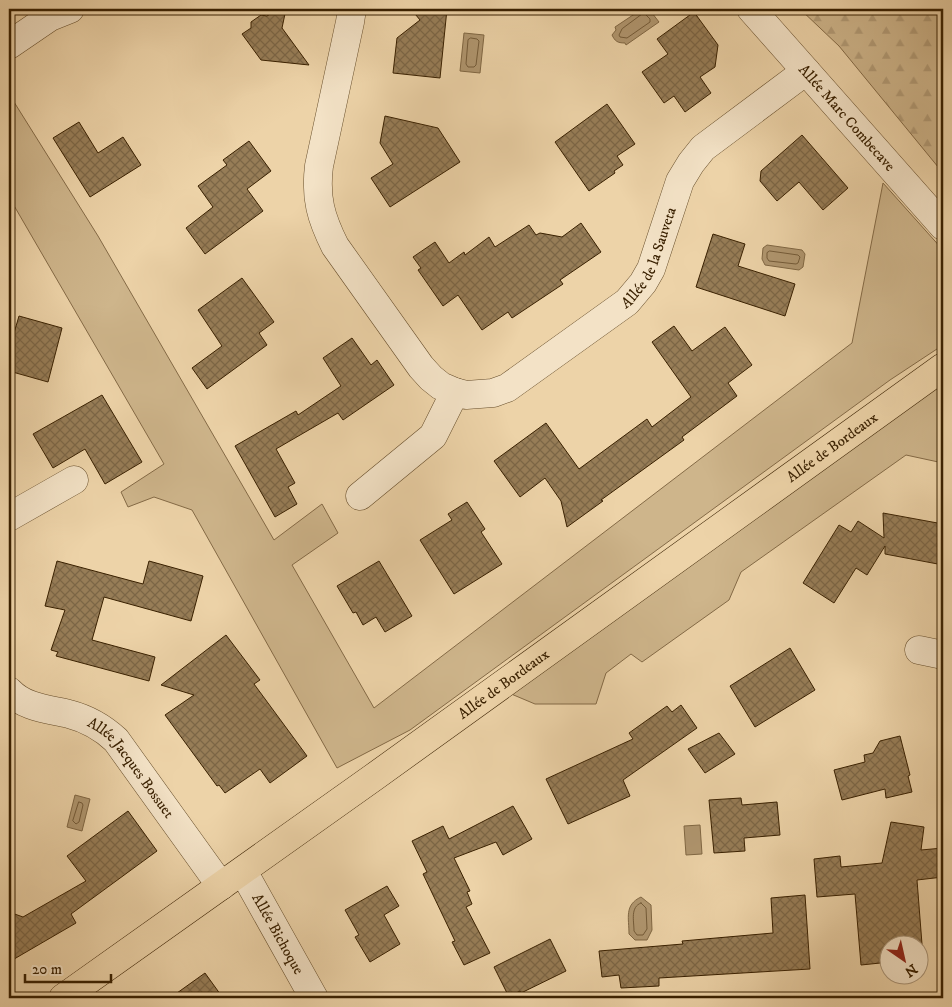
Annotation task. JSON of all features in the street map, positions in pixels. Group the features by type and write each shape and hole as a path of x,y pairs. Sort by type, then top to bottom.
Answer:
{"main road":[{"name":"Allée de Bordeaux","path":"63,998 243,871 943,367"}],"street":[{"path":"9,44 50,17 70,9"},
{"name":"Allée de la Sauveta","path":"352,9 319,166 317,185 324,226 335,246 430,378 441,386 466,395 482,395 507,388 627,302 652,269 680,181 690,163 703,148 806,71"},
{"name":"Allée Marc Combecave","path":"751,9 943,226"},
{"path":"360,496 433,436 454,392"},
{"path":"9,517 74,480"},
{"name":"Allée Jacques Bossuet","path":"9,691 23,702 40,708 71,714 94,722 104,728 116,740 221,886"},
{"name":"Allée Bichoque","path":"243,871 314,998"}],"green space":[{"path":"800,9 943,9 943,173 839,46"},
{"path":"9,94 98,236 274,540 322,504 338,533 292,565 374,708 852,343 883,183 943,250 943,345 890,380 410,730 337,768 192,510 154,497 128,507 121,492 164,464 9,197"},
{"path":"943,367 943,463 906,455 741,572 729,600 642,662 631,654 606,673 596,704 535,704 497,688"}],"water":[{"path":"642,9 649,9 659,22 626,45 614,39 612,35 616,30 615,27"},
{"path":"464,33 484,35 480,73 460,71"},
{"path":"767,245 802,250 805,254 803,267 799,270 765,265 762,259 763,248"},
{"path":"75,795 90,799 82,831 67,827"},
{"path":"700,825 702,854 686,855 684,826"},
{"path":"641,897 651,905 652,930 647,940 635,940 629,934 628,917 632,904"}],"building":[{"path":"278,9 286,9 282,28 309,65 261,60 242,34 251,28 251,22 261,15 267,16"},
{"path":"411,9 447,9 440,78 393,73 397,38 420,20"},
{"path":"694,12 718,45 715,67 700,77 711,93 685,112 674,96 664,103 642,72 668,54 657,39"},
{"path":"607,104 635,144 617,156 623,165 589,191 555,142"},
{"path":"385,116 438,128 460,162 390,207 371,178 393,164 380,143"},
{"path":"79,122 98,153 123,137 141,165 90,197 53,138"},
{"path":"802,135 848,188 823,210 799,182 777,201 760,181 761,171"},
{"path":"249,141 271,171 247,189 263,211 205,254 186,228 213,207 198,186 227,165 223,160"},
{"path":"581,223 601,252 560,280 563,284 512,318 508,312 482,330 458,295 443,306 418,270 421,268 413,257 435,242 449,263 464,252 465,255 489,237 495,247 529,225 536,235 540,233 562,237"},
{"path":"713,234 745,244 738,266 795,284 785,316 696,287"},
{"path":"242,278 274,322 259,333 267,345 207,389 192,368 222,346 198,310"},
{"path":"19,316 62,328 48,382 9,371 9,350"},
{"path":"674,326 692,351 725,327 752,365 728,383 737,396 682,437 684,440 567,527 561,501 545,478 520,497 494,461 546,423 579,469 647,419 652,427 691,397 652,342"},
{"path":"352,338 371,365 377,360 394,385 343,420 338,413 276,449 295,483 288,487 297,504 275,517 235,446 296,411 298,415 341,386 323,358"},
{"path":"102,395 142,462 105,484 85,449 53,468 33,434"},
{"path":"467,502 485,529 481,532 502,564 454,594 420,540 452,520 448,514"},
{"path":"883,513 943,524 943,565 885,554 885,546 867,575 856,568 834,603 803,583 839,525 851,532 858,521 884,538"},
{"path":"57,561 143,584 149,561 203,576 191,621 104,597 92,640 155,657 149,681 56,656 58,652 51,650 65,610 45,606"},
{"path":"379,561 412,616 385,632 376,617 363,625 356,612 353,613 337,586"},
{"path":"226,635 260,680 254,684 307,756 270,783 260,769 225,793 219,785 217,786 165,715 194,695 161,685"},
{"path":"790,648 815,690 755,727 730,686"},
{"path":"681,705 697,728 623,780 630,796 568,824 546,779 633,739 629,733 667,706 672,712"},
{"path":"719,733 735,754 705,773 688,749"},
{"path":"900,736 910,775 908,776 912,792 886,798 885,789 842,800 834,770 865,762 864,755 873,753 880,741"},
{"path":"741,798 742,805 777,802 780,835 744,838 745,851 714,853 709,800"},
{"path":"513,806 532,839 503,855 496,842 454,858 470,891 467,892 472,904 466,907 490,953 464,965 452,942 455,941 423,874 427,872 412,841 443,826 449,839"},
{"path":"128,811 157,851 71,914 76,923 9,962 9,912 23,917 86,881 67,856"},
{"path":"891,822 924,827 921,850 943,848 943,877 917,880 921,934 880,934 880,963 861,965 855,894 817,897 814,859 840,856 841,867 882,863"},
{"path":"387,886 399,906 384,915 400,944 370,962 355,937 359,935 345,910"},
{"path":"805,895 810,969 659,978 659,986 621,988 619,975 602,977 599,951 683,944 682,941 773,933 771,898"},
{"path":"550,939 566,971 509,997 494,967"},
{"path":"205,973 223,998 170,998"}]}
